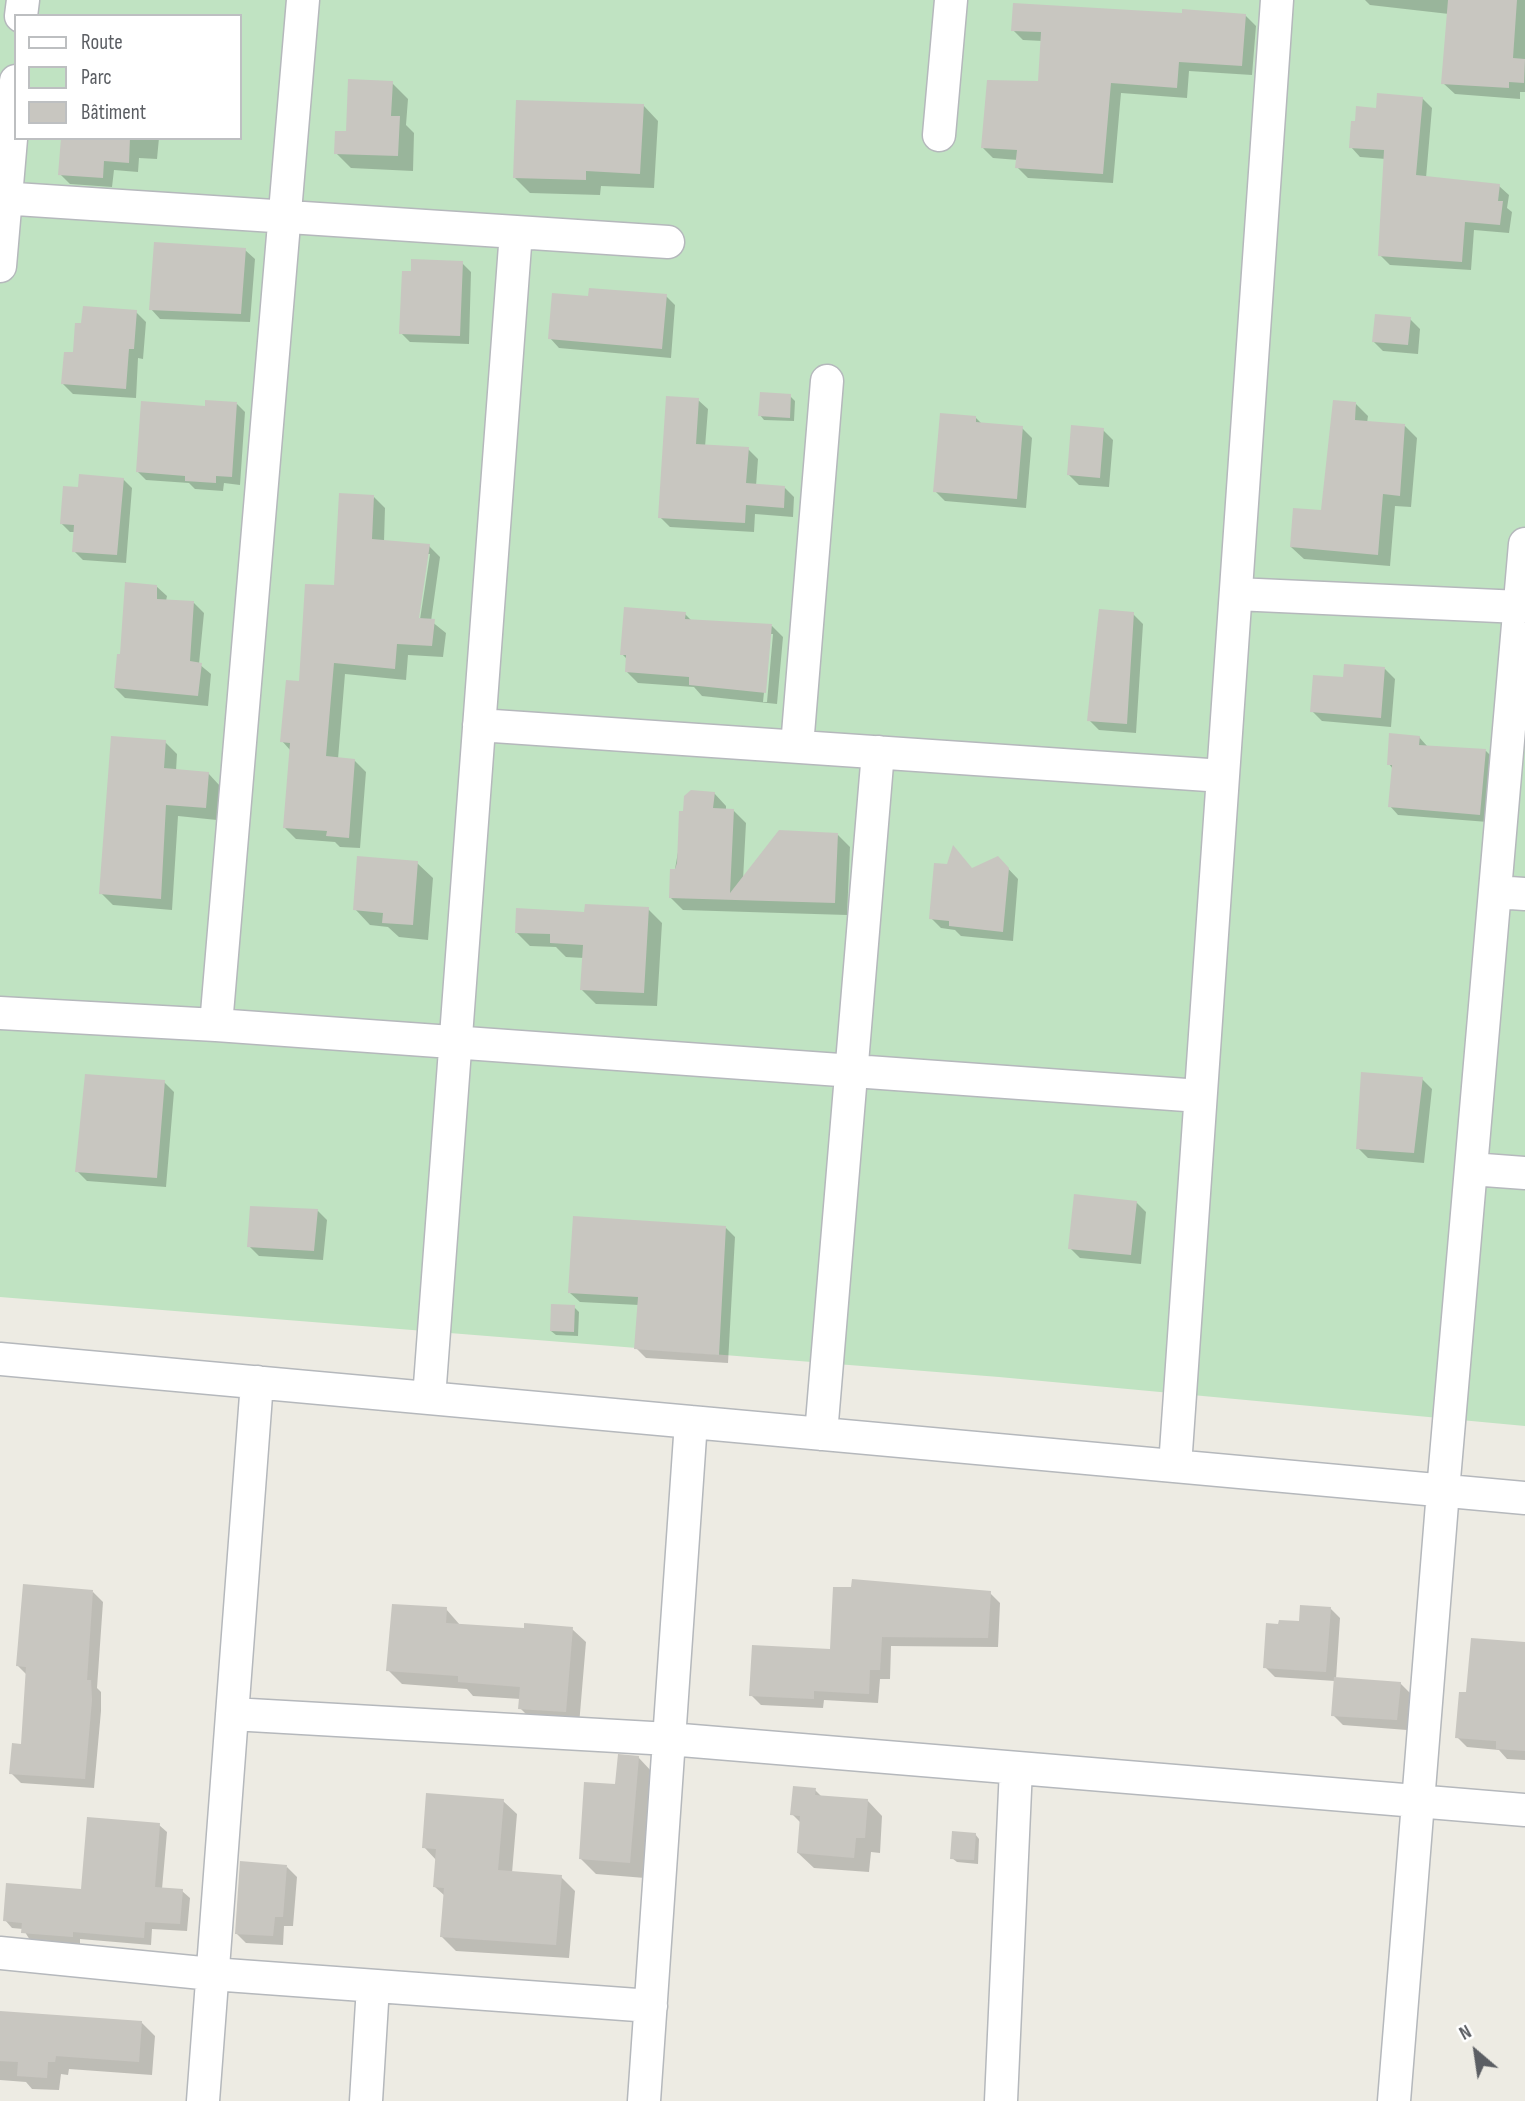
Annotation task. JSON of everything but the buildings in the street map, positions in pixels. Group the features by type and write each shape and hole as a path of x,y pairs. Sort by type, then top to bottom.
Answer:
{"street":[{"path":"216,1025 303,0"},
{"path":"939,135 951,0"},
{"path":"1175,1466 1277,0"},
{"path":"0,266 3,198 14,99"},
{"path":"3,198 668,242"},
{"path":"429,1398 516,232"},
{"path":"797,746 827,381"},
{"path":"1394,2101 1471,1169 1510,893 1520,607 1525,552"},
{"path":"1236,594 1520,607"},
{"path":"479,725 1223,776"},
{"path":"821,1434 878,752"},
{"path":"0,1013 216,1025 1200,1096"},
{"path":"1471,1169 1525,1173"},
{"path":"0,1359 1525,1498"},
{"path":"203,2101 257,1382"},
{"path":"644,2101 691,1422"},
{"path":"232,1714 669,1739 1525,1810"},
{"path":"1001,2101 1016,1768"},
{"path":"0,1953 212,1974 651,2006"},
{"path":"366,2101 373,1986"}],"green space":[{"path":"0,0 1525,0 1525,1426 999,1377 0,1297"}]}
